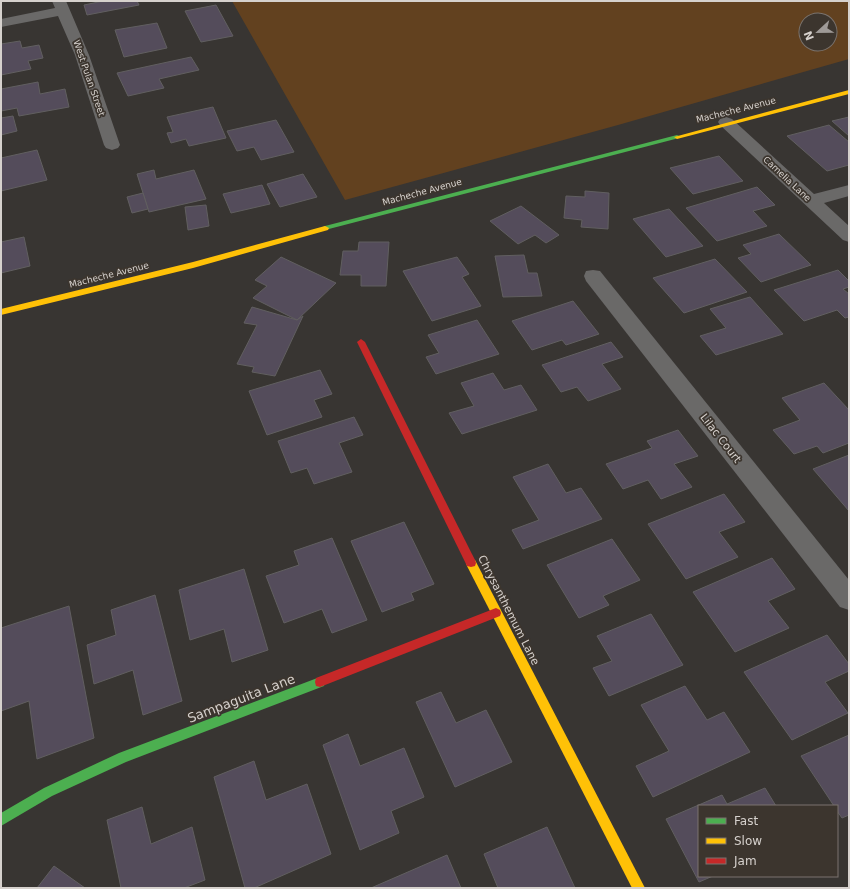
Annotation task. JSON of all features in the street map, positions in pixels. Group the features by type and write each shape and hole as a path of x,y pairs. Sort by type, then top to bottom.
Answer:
{"main road":[{"name":"Macheche Avenue","path":"1,312 194,265 338,224 726,122 849,92"},
{"name":"Chrysanthemum Lane","path":"362,342 496,613 639,888"},
{"name":"Sampaguita Lane","path":"1,820 48,792 123,757 225,719 496,613"}],"street":[{"path":"1,23 61,6"},
{"name":"West Pulan Street","path":"61,6 82,55 112,146"},
{"name":"Camelia Lane","path":"726,122 849,236"},
{"path":"811,202 849,190"},
{"name":"Lilac Court","path":"593,276 849,599"}],"shaded area":[{"path":"232,1 849,1 849,59 618,125 345,200"}],"building":[{"path":"103,1 137,1 139,5 87,15 84,5"},
{"path":"216,5 233,36 201,42 185,11"},
{"path":"157,23 167,48 124,57 115,30"},
{"path":"20,41 22,48 39,45 43,58 28,61 31,69 1,75 1,44"},
{"path":"191,57 199,70 159,79 164,88 128,96 117,73"},
{"path":"38,82 40,94 65,89 69,107 19,116 17,108 1,111 1,89"},
{"path":"213,107 226,138 189,146 186,139 171,143 167,133 173,132 167,117"},
{"path":"13,116 17,131 1,135 1,118"},
{"path":"849,117 849,136 832,121"},
{"path":"276,120 294,152 261,160 254,147 237,151 227,131"},
{"path":"829,125 849,142 849,165 827,171 787,136"},
{"path":"37,150 47,180 1,191 1,158"},
{"path":"719,156 743,181 693,194 670,168"},
{"path":"154,170 156,179 194,170 206,199 149,212 137,174"},
{"path":"303,174 317,197 280,207 267,184"},
{"path":"262,185 270,204 231,213 223,194"},
{"path":"757,187 775,205 753,211 767,226 717,241 686,208"},
{"path":"585,191 609,193 608,229 581,227 582,220 564,218 566,196 585,197"},
{"path":"143,193 148,209 132,213 127,197"},
{"path":"206,205 209,226 188,230 185,207"},
{"path":"521,206 559,235 546,243 535,235 518,244 490,221"},
{"path":"669,209 703,246 666,257 633,219"},
{"path":"779,234 811,265 761,282 738,258 751,254 743,245"},
{"path":"24,237 30,266 1,273 1,242"},
{"path":"359,242 389,242 386,286 361,286 361,275 340,275 343,251 358,251"},
{"path":"524,255 528,273 537,273 542,296 503,297 495,256"},
{"path":"281,257 336,283 297,320 253,298 267,286 255,280"},
{"path":"457,257 469,274 462,277 481,306 432,321 403,271"},
{"path":"715,259 747,292 684,313 653,278"},
{"path":"838,270 849,281 849,287 843,289 849,294 849,317 845,318 837,310 804,321 774,290"},
{"path":"750,297 783,334 716,355 700,336 726,328 710,309"},
{"path":"573,301 599,334 566,345 562,340 532,350 512,321"},
{"path":"252,307 297,320 303,316 275,376 252,372 254,367 237,364 257,325 244,323"},
{"path":"477,320 499,354 436,374 426,357 439,353 428,335"},
{"path":"611,342 623,357 602,364 621,389 588,401 577,387 561,392 542,365"},
{"path":"320,370 332,394 314,400 322,417 267,435 249,391"},
{"path":"493,373 504,390 521,385 537,410 462,434 449,413 474,406 461,383"},
{"path":"824,383 849,410 849,443 823,453 817,446 794,454 773,430 800,420 782,398"},
{"path":"354,417 363,435 339,443 352,472 314,484 307,468 291,473 278,441"},
{"path":"678,430 698,456 674,464 692,487 661,499 648,480 623,489 606,464 652,448 647,441"},
{"path":"849,455 849,511 813,469"},
{"path":"548,464 566,493 581,488 602,519 523,549 512,530 539,520 513,477"},
{"path":"724,494 745,522 719,532 738,557 686,579 648,524"},
{"path":"404,522 434,584 411,593 414,600 382,612 351,541"},
{"path":"332,538 367,620 332,633 322,609 284,623 266,576 299,565 294,551"},
{"path":"612,539 640,580 603,596 609,605 579,618 547,565"},
{"path":"772,558 795,589 768,601 789,628 735,652 693,592"},
{"path":"244,569 268,650 232,662 224,629 190,640 179,590"},
{"path":"155,595 182,701 143,715 133,670 94,684 87,645 116,635 111,610"},
{"path":"69,606 94,738 37,759 29,701 1,711 1,628"},
{"path":"651,614 683,665 609,696 593,668 612,661 597,636"},
{"path":"827,635 849,664 849,671 825,682 848,713 792,740 744,672"},
{"path":"685,686 707,720 724,712 750,752 653,797 636,766 669,751 641,705"},
{"path":"441,692 456,723 486,710 512,762 455,787 416,702"},
{"path":"348,734 360,766 404,748 424,797 391,811 399,833 360,850 323,745"},
{"path":"849,735 849,815 842,818 838,812 838,805 833,805 801,756"},
{"path":"254,761 266,800 307,784 331,854 254,888 245,888 214,777"},
{"path":"765,788 775,805 699,805 722,795 727,804"},
{"path":"698,805 698,877 711,877 699,882 666,819"},
{"path":"142,807 151,844 192,827 205,880 184,888 121,888 107,820"},
{"path":"547,827 575,888 498,888 484,854"},
{"path":"447,855 461,888 371,888"},
{"path":"54,866 85,888 37,888"}],"traffic: fast":[{"path":"325,228 677,137"},
{"path":"1,820 48,792 123,757 320,682"}],"traffic: slow":[{"path":"677,137 849,92"},
{"path":"1,312 193,265 325,228"},
{"path":"471,563 639,888"}],"traffic: jam":[{"path":"361,342 471,563"},
{"path":"320,682 496,613"}]}
